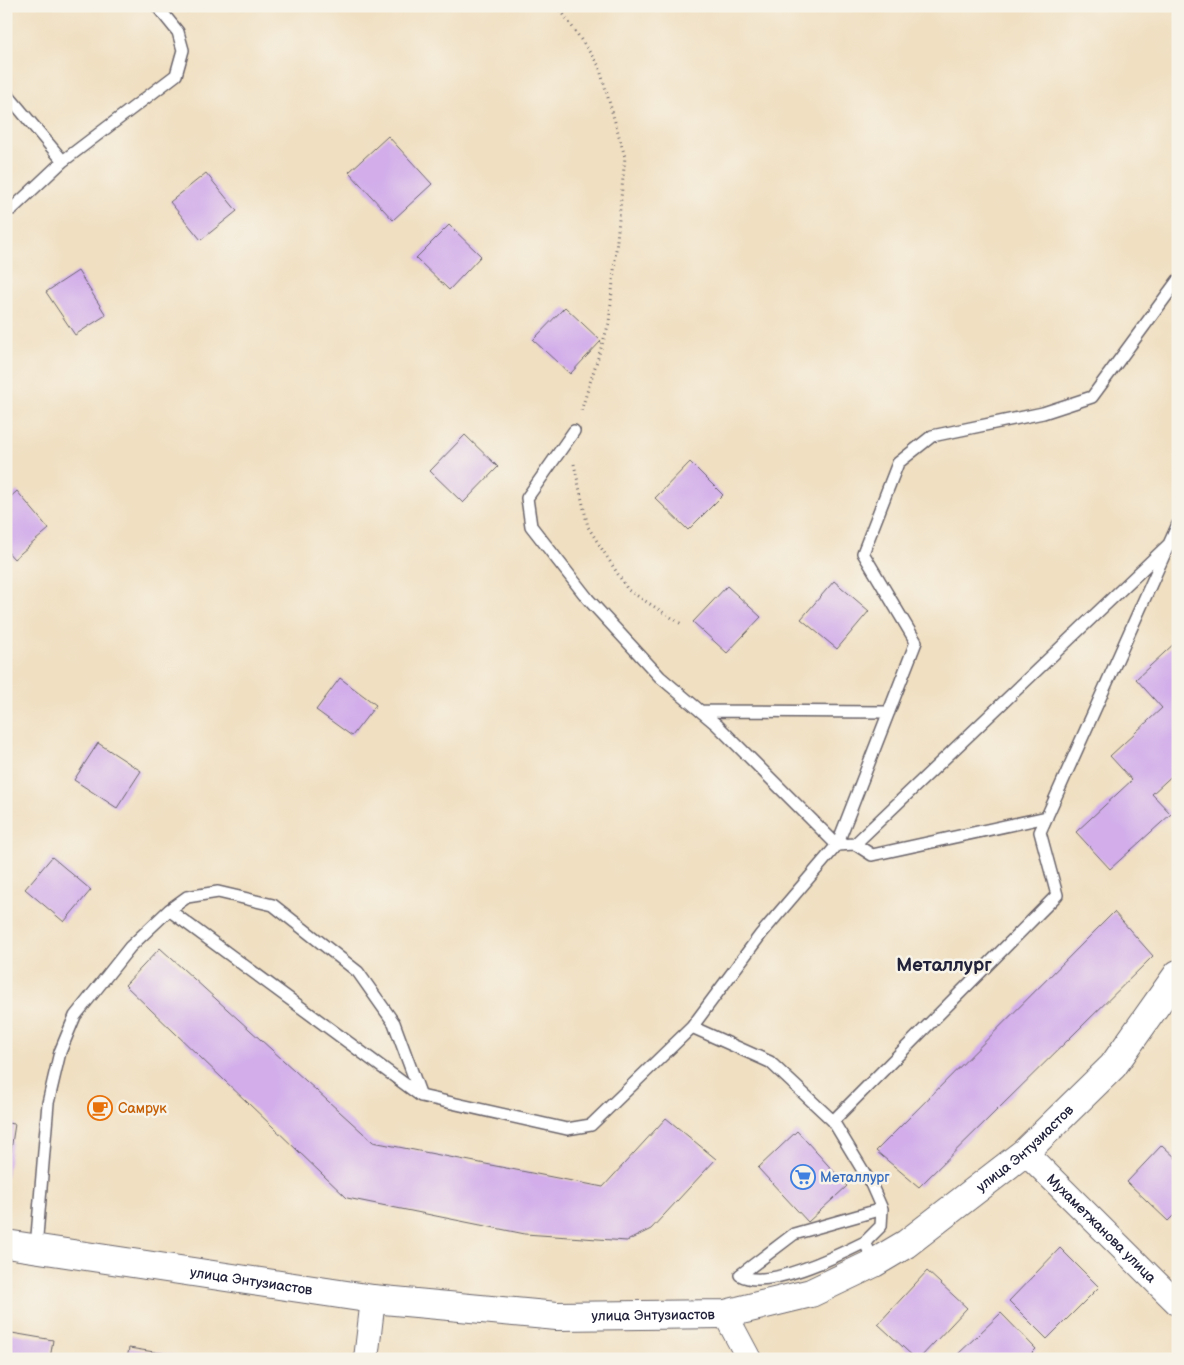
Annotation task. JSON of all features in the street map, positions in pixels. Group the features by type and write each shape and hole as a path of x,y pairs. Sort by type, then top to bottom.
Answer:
{"street":[{"name":"улица Энтузиастов","path":"6,1244 373,1299 557,1316 725,1314 811,1293 870,1253 906,1244 1025,1152 1112,1066 1178,974"},
{"name":"Мухаметжанова улица","path":"1025,1152 1178,1304"},
{"path":"366,1359 373,1299"},
{"path":"725,1314 749,1359"}],"lane":[{"path":"12,209 63,161 176,75 183,50 178,32 157,6"},
{"path":"6,93 63,161"},
{"path":"170,910 421,1096 567,1129 591,1125 692,1027 761,934 838,845 916,642 863,553 898,463 932,436 1043,413 1092,398 1178,280"},
{"path":"574,431 527,498 531,526 588,599 660,677 702,712 838,845 855,844 872,855 1047,817"},
{"path":"833,1121 1057,895 1040,832 1178,524"},
{"path":"855,844 1168,545"},
{"path":"702,712 889,712"},
{"path":"36,1248 48,1102 60,1052 76,1016 130,947 187,897 218,892 272,905 358,972 394,1023 421,1096"},
{"path":"692,1027 770,1062 833,1121 871,1184 882,1209 881,1226 870,1253 826,1261 789,1274 748,1280 740,1275 794,1234 882,1209"}],"path":[{"path":"558,6 599,66 625,158 609,323 574,431 574,466 588,527 628,590 683,625"}],"building":[{"path":"388,136 432,184 393,220 349,172"},
{"path":"206,173 237,211 201,240 170,202"},
{"path":"449,225 481,256 449,290 416,258"},
{"path":"78,271 106,315 75,335 46,292"},
{"path":"565,307 601,341 570,374 533,340"},
{"path":"465,435 498,467 463,503 430,471"},
{"path":"690,462 723,495 688,530 655,498"},
{"path":"17,491 49,529 14,559 6,550 6,501"},
{"path":"834,581 869,611 837,649 801,619"},
{"path":"727,586 761,617 727,653 693,622"},
{"path":"1178,640 1178,770 1152,794 1171,814 1110,869 1076,832 1132,780 1110,756 1162,708 1136,679"},
{"path":"340,678 376,705 352,736 316,710"},
{"path":"98,743 141,771 117,808 74,780"},
{"path":"52,857 91,890 64,922 25,889"},
{"path":"1114,912 1153,956 919,1187 876,1151"},
{"path":"160,948 373,1142 603,1187 666,1118 716,1159 651,1229 627,1241 525,1234 347,1198 125,985"},
{"path":"6,1123 15,1124 7,1176 6,1176"},
{"name":"Металлург","path":"797,1131 847,1186 808,1222 758,1168"},
{"path":"1162,1145 1178,1160 1178,1211 1168,1221 1127,1182"},
{"path":"1060,1248 1099,1287 1047,1339 1009,1301"},
{"path":"927,1271 967,1308 919,1359 916,1359 878,1324"},
{"path":"1001,1313 1036,1349 1026,1359 958,1359 956,1356"},
{"path":"6,1332 53,1340 50,1359 6,1359"},
{"path":"129,1348 180,1356 179,1359 127,1359"}],"place":[{"name":"Самрук","path":"100,1108"},
{"name":"Металлург","path":"803,1177"}],"district":[{"name":"Металлург","path":"944,965"}]}
